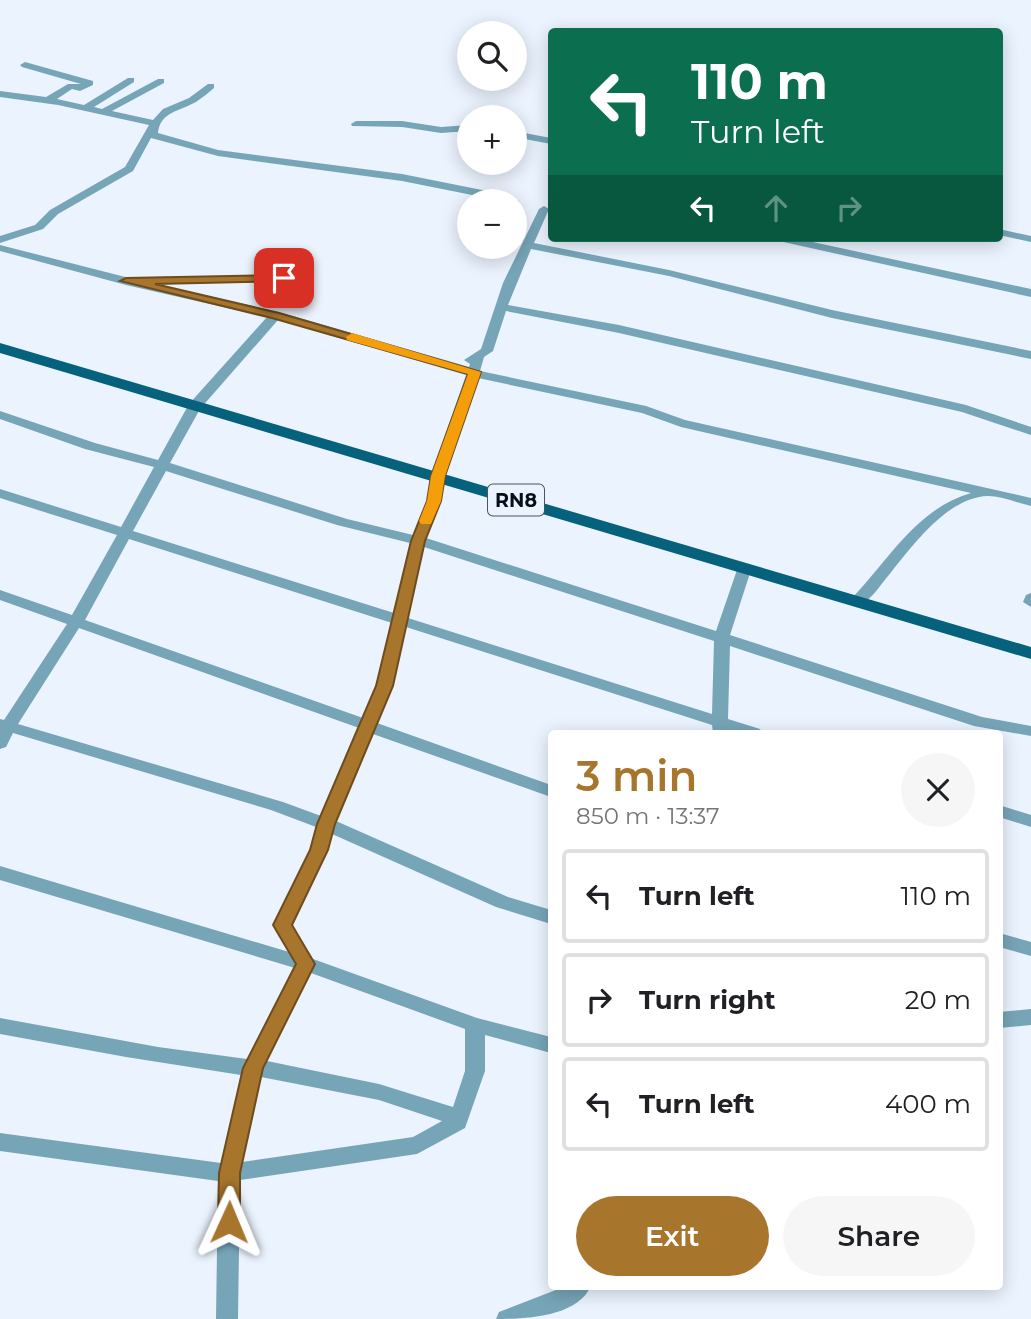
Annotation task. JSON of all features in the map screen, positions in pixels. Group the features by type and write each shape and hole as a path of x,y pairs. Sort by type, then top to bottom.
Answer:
{"main road":[{"name":"RN8","path":"0,348 1031,653"}],"street":[{"path":"25,65 90,83 80,88 71,86 48,100"},
{"path":"86,108 131,80"},
{"path":"105,111 161,81"},
{"path":"0,240 39,227 54,212 129,169 154,123 166,111 192,100 211,86"},
{"path":"0,94 48,100 154,123"},
{"path":"154,123 153,135 171,143 256,159 437,184 531,205 527,237"},
{"path":"356,124 402,124 441,130 457,129"},
{"path":"527,136 548,140"},
{"path":"1003,233 1031,239"},
{"path":"797,242 1031,293"},
{"path":"527,245 670,273 884,326 1031,355"},
{"path":"0,248 126,281 275,315 475,372 646,410 681,423 1031,502"},
{"path":"457,367 487,351 520,259"},
{"path":"126,281 310,278"},
{"path":"501,307 619,329 966,409 1030,427"},
{"path":"275,315 194,407 77,620 3,732 277,806 326,824 502,902 548,916"},
{"path":"306,964 282,925 319,850 326,824 384,686 418,541 434,501 438,476 475,372 478,355"},
{"path":"0,415 90,446 162,465 342,522 418,541 722,636 980,722 1031,731"},
{"path":"856,602 874,585 917,527 970,496 991,492"},
{"path":"0,493 399,620 720,728 722,636 744,570"},
{"path":"0,594 548,790"},
{"path":"1003,812 1031,821"},
{"path":"0,873 306,964 475,1025 548,1044"},
{"path":"1003,941 1031,950"},
{"path":"227,1319 229,1173 253,1068 306,964"},
{"path":"1003,1020 1031,1017"},
{"path":"0,1142 229,1173 407,1148 458,1122 475,1071 475,1025"},
{"path":"0,1026 110,1044 150,1054 275,1070 379,1092 451,1115 458,1122"},
{"path":"507,1319 574,1294 577,1290"}],"slow traffic":[{"path":"352,337 475,372 438,476 434,501 426,521"}],"route":[{"path":"229,1222 229,1173 253,1068 306,964 282,925 319,850 326,824 384,686 418,541 434,501 438,476 475,372 275,315 126,281 284,278"}]}
